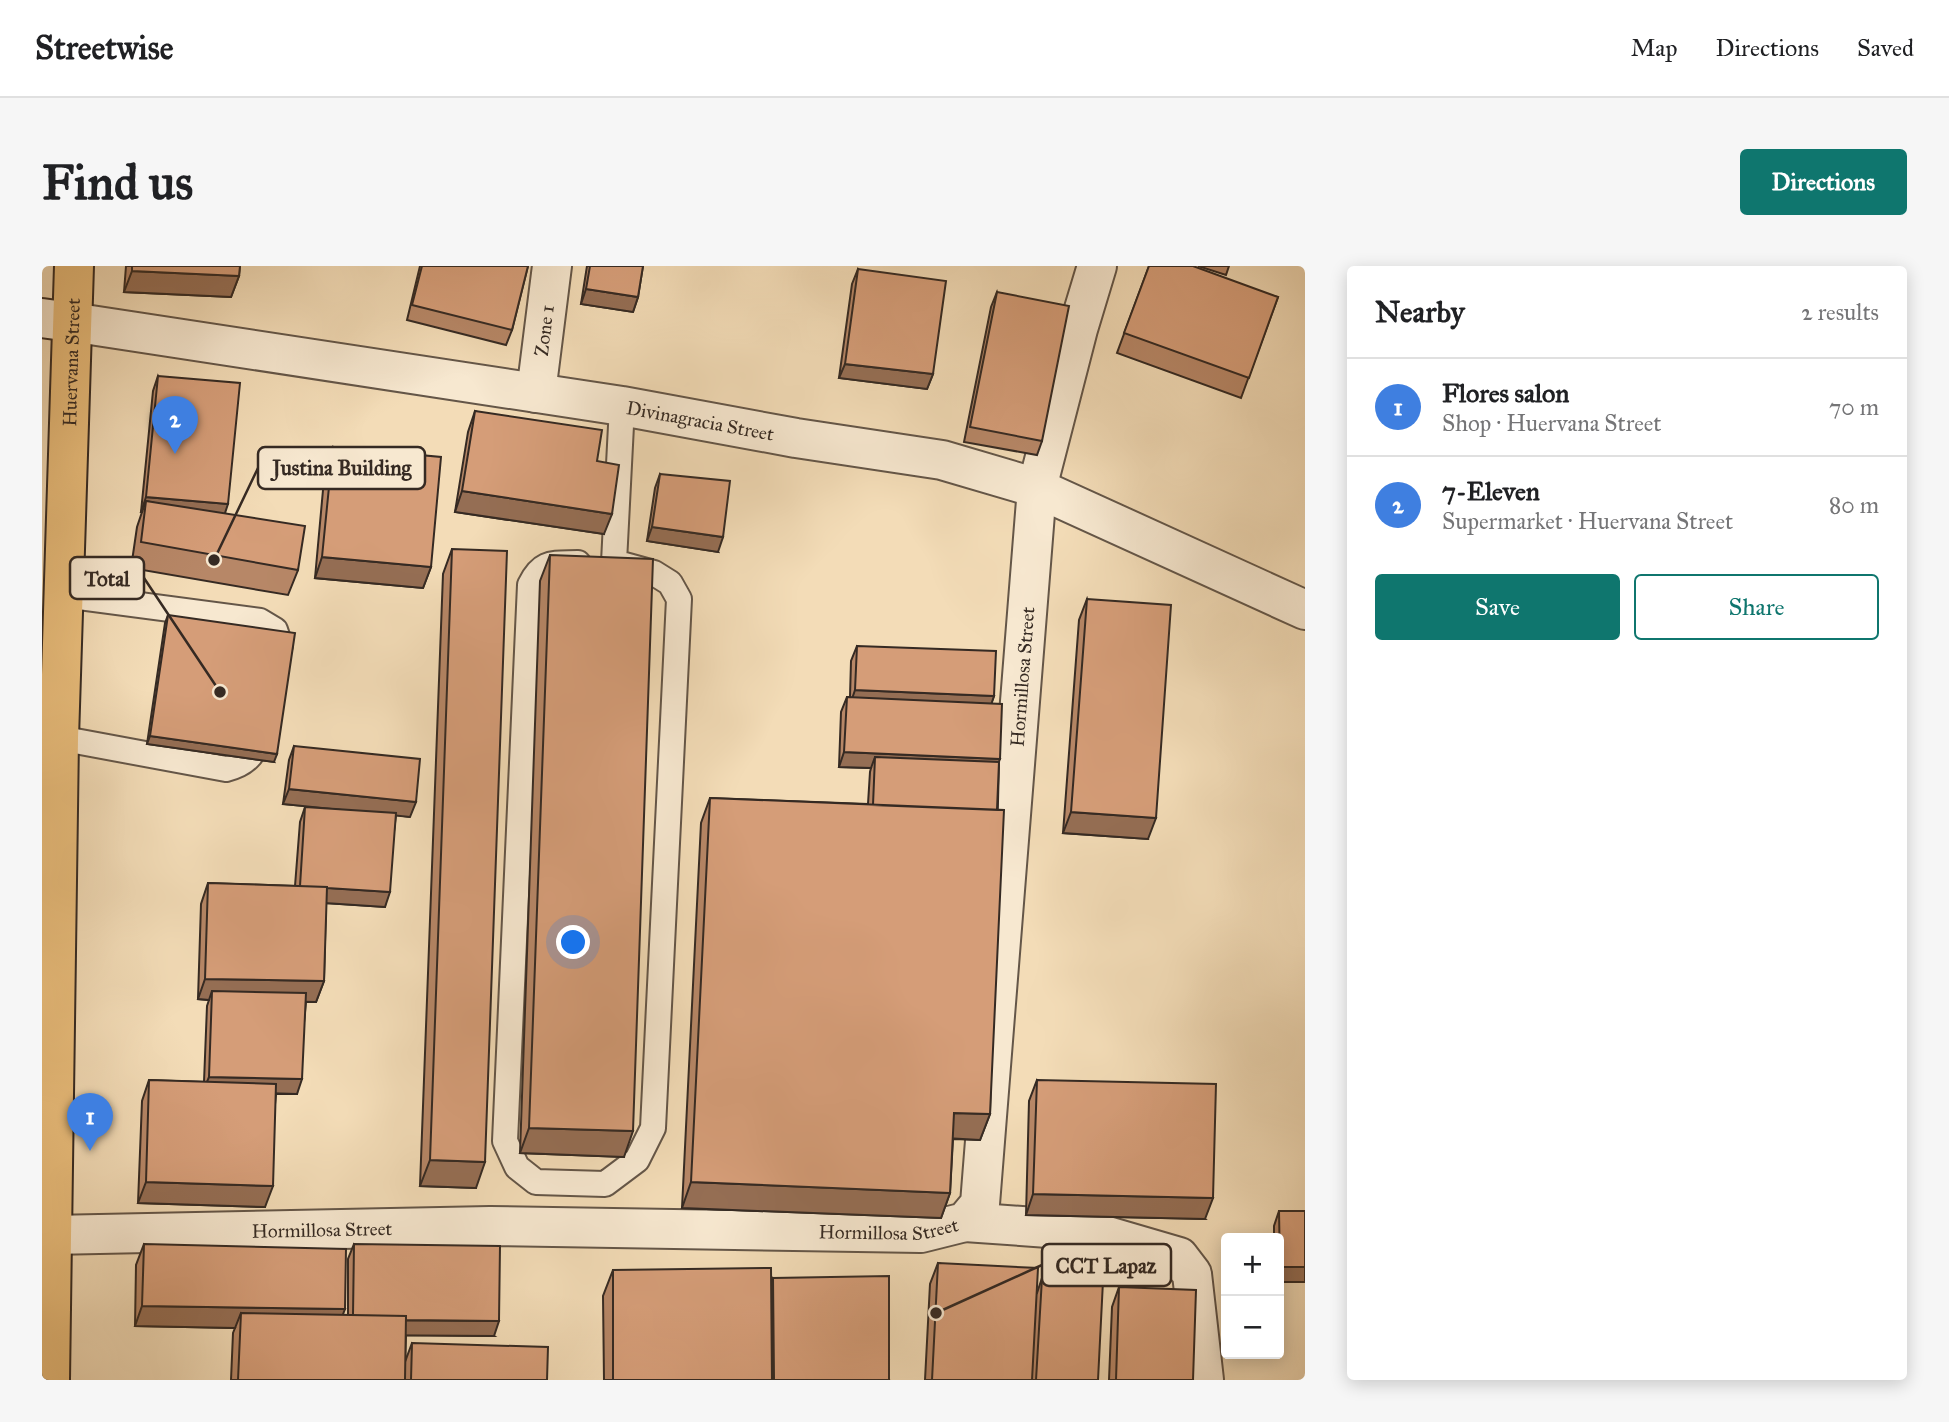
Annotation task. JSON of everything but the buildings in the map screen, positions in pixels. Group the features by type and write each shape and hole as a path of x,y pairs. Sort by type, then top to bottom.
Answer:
{"main road":[{"name":"Huervana Street","path":"50,1380 51,1236 47,1167 64,595 57,320 74,266"}],"street":[{"name":"Zone 1","path":"536,393 552,266"},
{"name":"Hormillosa Street","path":"51,1236 490,1226 921,1233 965,1222 980,1204 1037,488 1097,266"},
{"name":"Divinagracia Street","path":"57,320 622,406 796,439 942,460 1037,488 1305,610"},
{"path":"965,1222 1090,1231 1179,1256 1192,1273 1204,1380"}],"lane":[{"path":"614,562 622,406"},
{"path":"614,562 654,573 670,583 679,599 653,1128 637,1160 605,1184 536,1182 517,1167 505,1141 530,585 537,571 548,564 614,562"},
{"path":"64,595 260,621 275,630 280,645 272,682"},
{"path":"59,738 226,769 241,765 258,744 266,707"}],"place":[{"name":"7-Eleven","path":"175,454"},
{"name":"Justina Building","path":"214,560"},
{"name":"Total","path":"220,692"},
{"name":"Flores salon","path":"90,1151"},
{"name":"CCT Lapaz","path":"936,1313"}]}
